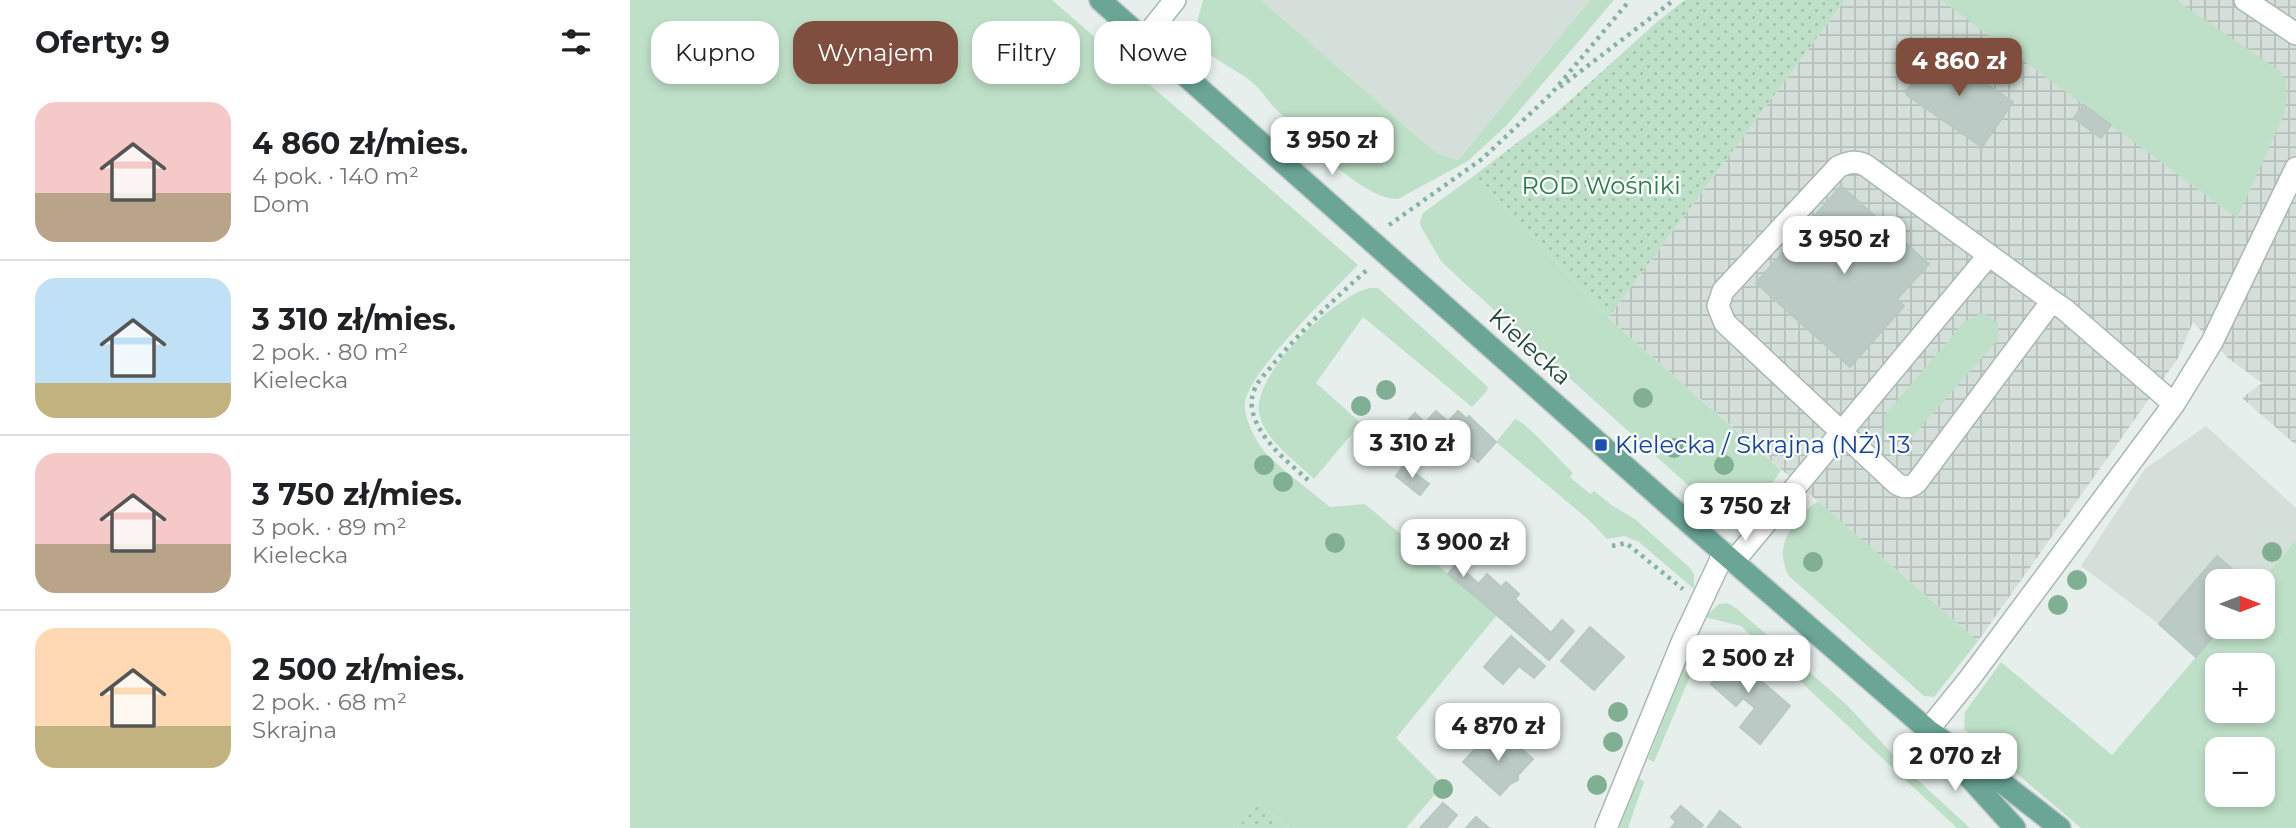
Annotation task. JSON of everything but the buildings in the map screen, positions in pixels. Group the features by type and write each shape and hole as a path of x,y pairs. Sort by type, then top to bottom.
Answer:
{"main road":[{"name":"Kielecka","path":"1100,0 1124,21"},
{"name":"Kielecka","path":"1195,84 1928,730 1987,771 2060,828"},
{"name":"Kielecka","path":"1928,730 2015,828"}],"street":[{"path":"1158,21 1175,0"},
{"path":"2245,0 2296,34"},
{"path":"2052,300 1912,486 1904,487 1725,323 1718,306 1723,291 1838,167 1862,162 2052,300 2174,404"},
{"path":"1928,730 1970,678 2174,404 2212,342 2296,168"},
{"path":"1606,828 1700,603 1729,557 1842,432 1989,254"}],"path":[{"path":"1308,480 1264,435 1252,410 1251,399 1256,385 1378,246 1482,159 1550,94 1630,0"},
{"path":"1550,94 1674,0"},
{"path":"1612,546 1626,543 1700,603"}],"shaded area":[{"path":"1261,0 1590,0 1458,160 1436,153"},
{"path":"1845,0 2296,0 2296,445 2242,398 2262,383 2229,359 2193,322 2178,358 1978,641 1608,318"},
{"path":"2206,426 2296,508 2296,540 2271,569 2205,569 2205,639 2212,639 2196,657 2159,624 2081,566 2145,469"}],"green space":[{"path":"630,0 1052,0 1076,21 972,21 972,84 1080,84 1080,24 1094,36 1094,84 1149,84 1358,265 1276,352 1250,388 1245,408 1250,428 1261,446 1287,472 1330,507 1365,504 1497,615 1396,738 1443,785 1406,828 1289,828 1259,804 1237,828 630,828"},
{"path":"1203,0 1261,0 1436,153 1458,160 1590,0 1614,0 1507,125 1468,161 1398,199 1383,196 1367,188 1331,162 1297,131 1254,84 1211,54 1211,21 1198,21"},
{"name":"ROD Wośniki","path":"1685,0 1845,0 1608,318 1475,175 1556,113"},
{"path":"1941,0 2176,0 2280,71 2286,81 2284,115 2237,218"},
{"path":"1475,175 1608,318 1781,470 1752,504 1732,512 1711,506 1441,261 1421,227 1423,213"},
{"path":"1369,288 1378,288 1488,387 1472,407 1363,317 1316,383 1361,423 1314,479 1267,432 1259,413 1260,397 1268,378 1298,339 1336,306"},
{"path":"1980,314 1987,315 1998,324 1998,340 1911,438 1903,441 1888,436 1884,429 1884,416 1965,321"},
{"path":"1515,419 1535,434 1573,473 1570,477 1590,494 1594,491 1636,520 1690,568 1694,574 1694,589 1639,542 1624,536 1607,539 1590,521 1496,442"},
{"path":"1818,501 1978,641 1934,697 1924,696 1789,576 1784,565 1784,544 1794,524"},
{"path":"2296,540 2296,828 2081,828 1964,729 1965,712 2001,662 2112,755 2212,639 2275,639 2275,569 2271,569"},
{"path":"1727,603 1847,705 1909,772 1970,828 1957,828 1741,626 1705,617 1719,604"},
{"path":"1683,670 1691,674 1654,762 1648,759"},
{"path":"1639,778 1644,782 1628,828 1619,828"},
{"path":"1259,804 1289,828 1237,828"}],"place":[{"name":"Kielecka / Skrajna (NŻ) 13","path":"1601,445"}]}
